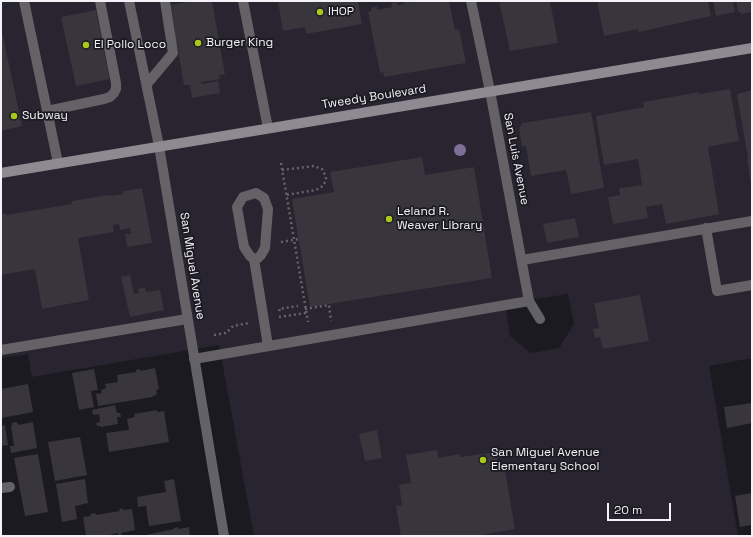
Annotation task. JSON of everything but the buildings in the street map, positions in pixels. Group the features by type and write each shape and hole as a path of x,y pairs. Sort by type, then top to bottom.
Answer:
{"main road":[{"name":"Tweedy Boulevard","path":"1,173 752,48"}],"street":[{"path":"24,1 58,163"},
{"path":"47,111 104,99 110,97 116,89 100,1"},
{"name":"San Miguel Avenue","path":"129,1 159,146 224,536"},
{"path":"147,84 173,53 165,1"},
{"path":"243,1 268,128"},
{"name":"San Luis Avenue","path":"471,1 490,91 529,301 540,319"},
{"path":"254,259 258,258 265,248 268,209 264,198 256,193 243,197 238,203 238,207 244,247 254,259 268,346"},
{"path":"522,260 752,221"},
{"path":"706,228 717,291 752,285"},
{"path":"194,359 529,301"},
{"path":"1,350 187,319"}],"path":[{"path":"281,163 308,322"},
{"path":"282,170 314,166 322,169 326,177 323,186 316,190 286,195"},
{"path":"305,309 329,305"},
{"path":"298,306 279,309 282,317 306,313"},
{"path":"214,335 226,333 233,326 247,323"}],"shaded area":[{"path":"1,1 752,1 752,358 709,366 738,536 254,536 219,345 32,377 28,354 1,358","holes":["568,294 574,324 559,348 531,353 510,336 505,304"]}],"place":[{"name":"IHOP","path":"320,12"},
{"name":"Burger King","path":"198,43"},
{"name":"El Pollo Loco","path":"86,45"},
{"name":"Subway","path":"14,116"},
{"name":"Leland R. Weaver Library","path":"389,219"},
{"name":"San Miguel Avenue Elementary School","path":"483,460"}]}
